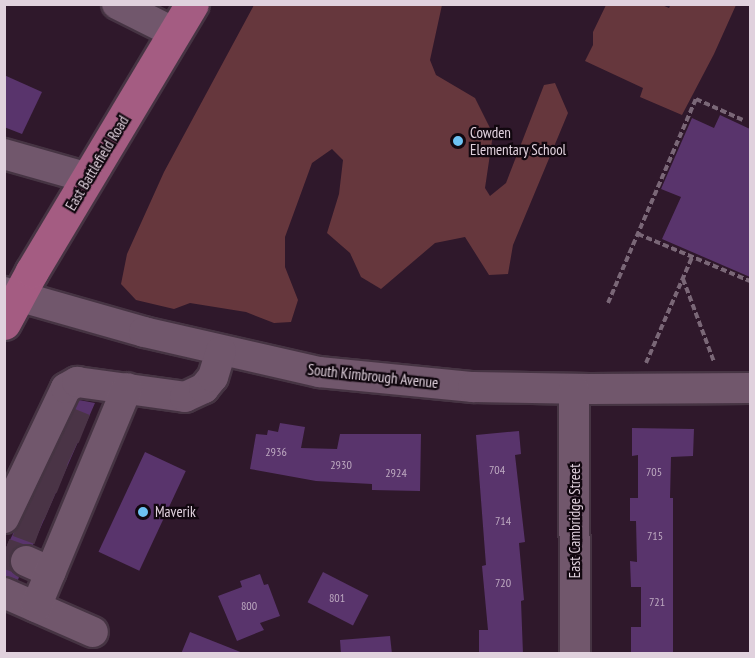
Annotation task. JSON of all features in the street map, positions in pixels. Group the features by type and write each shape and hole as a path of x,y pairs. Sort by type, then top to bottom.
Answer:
{"main road":[{"name":"East Battlefield Road","path":"9,304 88,178 192,4"}],"street":[{"path":"117,4 175,33"},
{"path":"4,154 88,178"},
{"name":"South Kimbrough Avenue","path":"9,304 319,372 473,387 737,388"},
{"path":"36,607 38,566 66,388 77,382 185,397 204,388 213,377 221,351"},
{"path":"51,478 127,388"},
{"name":"East Cambridge Street","path":"574,389 575,654"},
{"path":"4,593 93,632"}],"path":[{"path":"608,303 696,99 743,120"},
{"path":"638,234 750,282"},
{"path":"635,389 692,256"},
{"path":"682,279 737,388"}],"shaded area":[{"path":"671,4 736,5 714,54 682,115 640,97 643,88 585,61 593,45 593,32 606,5 662,5 669,8"},
{"path":"254,5 442,5 430,60 436,75 475,98 493,134 485,188 490,196 506,183 544,85 555,83 568,113 513,245 508,274 489,275 465,237 435,243 381,289 361,277 350,253 327,233 339,194 343,160 332,149 312,163 285,237 285,267 298,300 291,322 274,323 246,312 190,303 174,309 136,300 121,284 127,254 164,172"}],"building":[{"path":"4,75 42,92 22,134 4,127"},
{"path":"720,115 750,129 750,277 662,239 681,197 661,189 692,118 714,128"},
{"path":"79,400 95,403 33,545 25,544 16,547 10,555 9,563 12,572 19,577 18,580 5,576 4,552"},
{"path":"280,423 305,427 301,448 337,449 340,434 421,434 420,491 372,490 372,484 316,481 250,469 256,434 267,435 268,430 278,432"},
{"path":"632,428 694,429 693,456 671,457 673,654 631,654 631,627 641,627 641,587 631,587 630,561 637,562 636,521 630,521 630,498 638,498 638,455 632,456"},
{"path":"519,431 521,454 515,455 525,542 519,543 524,600 521,601 523,654 479,654 479,630 488,630 482,566 486,565 476,435"},
{"name":"Maverik","path":"145,452 186,471 139,571 99,552"},
{"path":"323,572 368,595 353,625 308,602"},
{"path":"260,574 264,585 268,584 280,616 260,623 264,630 237,641 218,596 242,587 240,581"},
{"path":"190,632 243,653 243,654 181,654"},
{"path":"390,636 392,654 341,654 340,640"}],"tunnel":[{"path":"62,420 84,429"},
{"path":"52,443 73,453"},
{"path":"40,470 62,479"},
{"path":"29,497 50,506"},
{"path":"18,522 40,530"},
{"path":"4,553 26,561"}],"place":[{"name":"Cowden Elementary School","path":"458,141"},
{"name":"Maverik","path":"143,512"}]}
